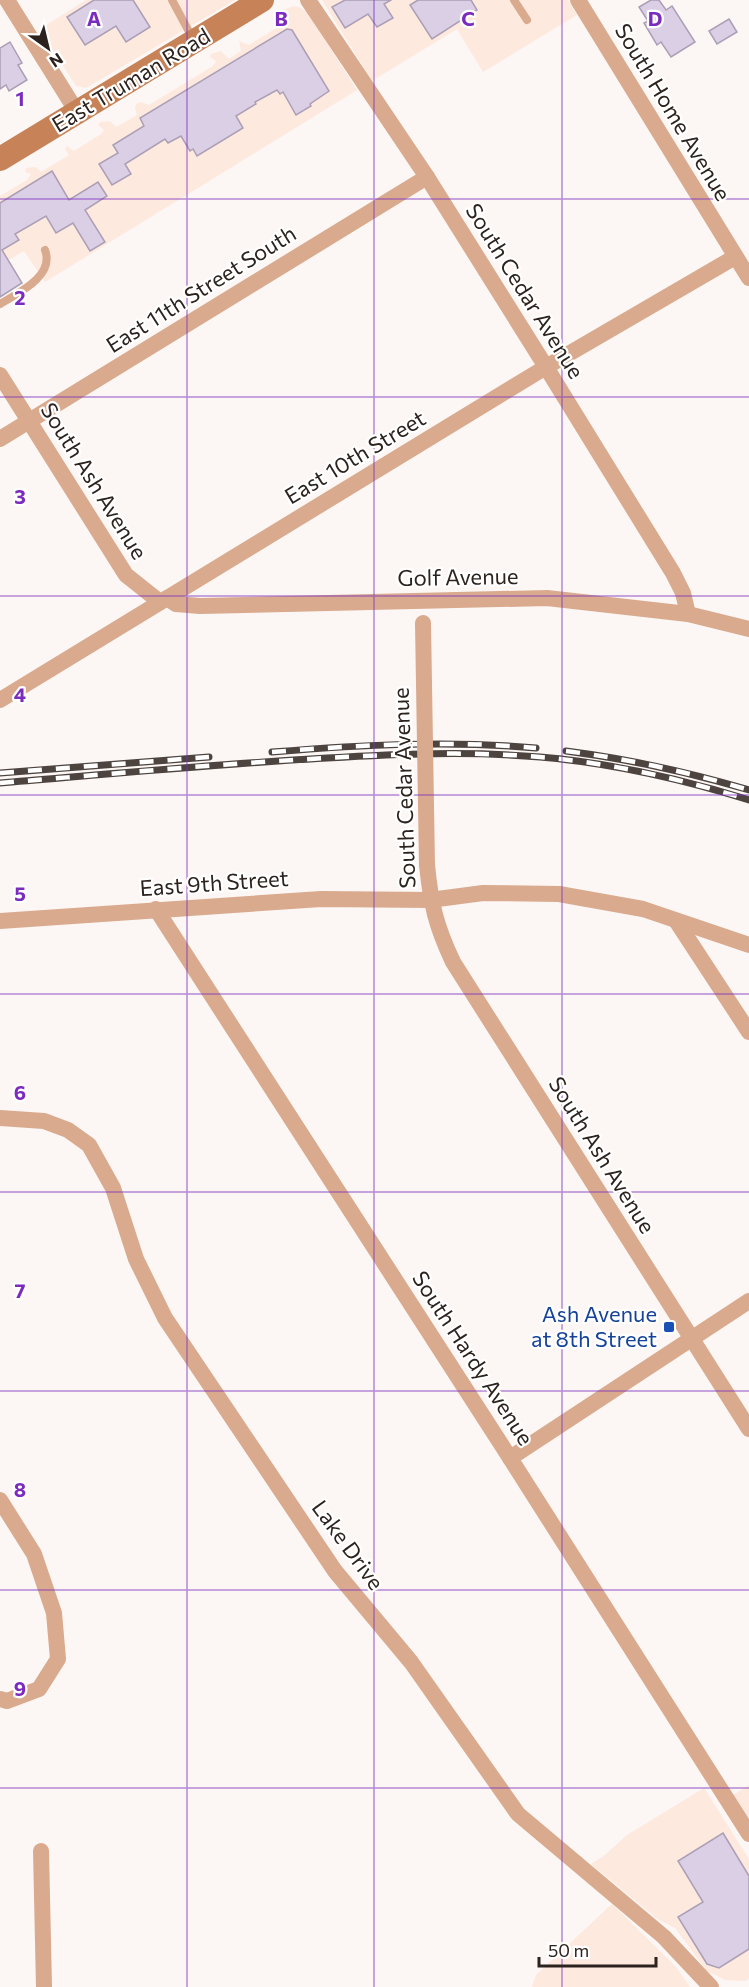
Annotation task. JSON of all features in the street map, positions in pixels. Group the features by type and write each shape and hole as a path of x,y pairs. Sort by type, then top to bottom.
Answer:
{"main road":[{"name":"East Truman Road","path":"0,159 262,0"}],"street":[{"path":"7,0 77,112"},
{"name":"South Cedar Avenue","path":"308,0 427,177 546,367 673,573 683,593 688,614"},
{"name":"South Home Avenue","path":"579,0 749,278"},
{"name":"East 11th Street South","path":"0,439 427,177"},
{"name":"East 10th Street","path":"0,700 546,367 735,257"},
{"name":"South Ash Avenue","path":"0,375 126,575 163,600"},
{"name":"Golf Avenue","path":"163,600 176,604 200,606 547,598 688,614 749,629"},
{"name":"South Cedar Avenue","path":"421,600 427,865 430,900 483,892 559,894 643,909 749,945"},
{"name":"East 9th Street","path":"0,921 321,899 430,900"},
{"name":"South Ash Avenue","path":"430,900 439,932 453,962 749,1429"},
{"name":"South Hardy Avenue","path":"156,909 746,1825"},
{"path":"677,922 749,1032"},
{"name":"Lake Drive","path":"0,1118 44,1121 68,1130 89,1145 113,1188 136,1259 165,1318 335,1571 411,1662 518,1815 664,1937 711,1987"},
{"path":"510,1458 749,1301"},
{"path":"0,1500 34,1554 54,1613 58,1659 39,1689 7,1701 0,1699"},
{"path":"41,1851 44,1987"}],"lane":[{"path":"172,0 194,41"},
{"path":"513,0 527,20"},
{"path":"0,304 38,278 47,262 48,257 45,250"}],"shaded area":[{"path":"86,0 235,0 86,88 76,86 40,29"},
{"path":"322,0 568,0 577,15 483,72 457,29 372,81"},
{"path":"294,6 307,12 357,90 45,282 24,251 0,265 0,196 27,180 31,174 25,172 26,168 36,167 41,172 69,155 65,149 67,146 74,151 101,134 104,130 98,125 100,122 110,121 116,127 137,115 136,104 141,102 149,105 213,66 216,61 210,57 211,54 221,51 229,59 241,51 239,41 249,45 286,22 290,16 282,11"},
{"path":"749,1785 749,1819 733,1795"},
{"path":"704,1788 749,1859 749,1979 745,1981 725,1980 707,1971 675,1928 659,1920 591,1864 627,1835"},
{"path":"612,1904 676,1967 690,1987 532,1987 536,1975"}],"building":[{"path":"94,0 133,0 150,27 126,42 116,26 85,45 67,17"},
{"path":"345,0 391,0 384,4 393,18 377,27 368,14 345,28 332,7"},
{"path":"418,0 471,0 477,10 432,39 410,5"},
{"path":"651,0 659,0 666,10 672,6 695,42 671,57 661,42 657,45 644,23 648,21 639,7"},
{"path":"729,19 737,32 717,44 709,31"},
{"path":"287,29 292,30 329,91 296,115 283,92 280,94 277,90 236,116 243,128 197,156 193,149 190,151 181,136 168,143 165,139 125,164 131,174 112,185 99,164 118,153 113,145 144,126 140,118"},
{"path":"10,42 22,63 18,65 27,80 9,91 6,85 0,89 0,48"},
{"path":"52,171 69,200 98,182 107,196 85,210 105,242 90,251 73,223 56,233 46,216 15,234 19,240 2,250 22,283 0,297 0,203"},
{"path":"723,1833 749,1876 749,1949 719,1968 707,1964 678,1917 703,1902 678,1861"}],"railway":[{"path":"272,752 404,744 470,744 536,748"},
{"path":"566,751 658,767 749,790"},
{"path":"0,783 286,760 407,754 487,754 540,757 620,768 698,785 749,800"},
{"path":"0,773 209,757"}],"place":[{"name":"Ash Avenue at 8th Street","path":"669,1327"}]}
